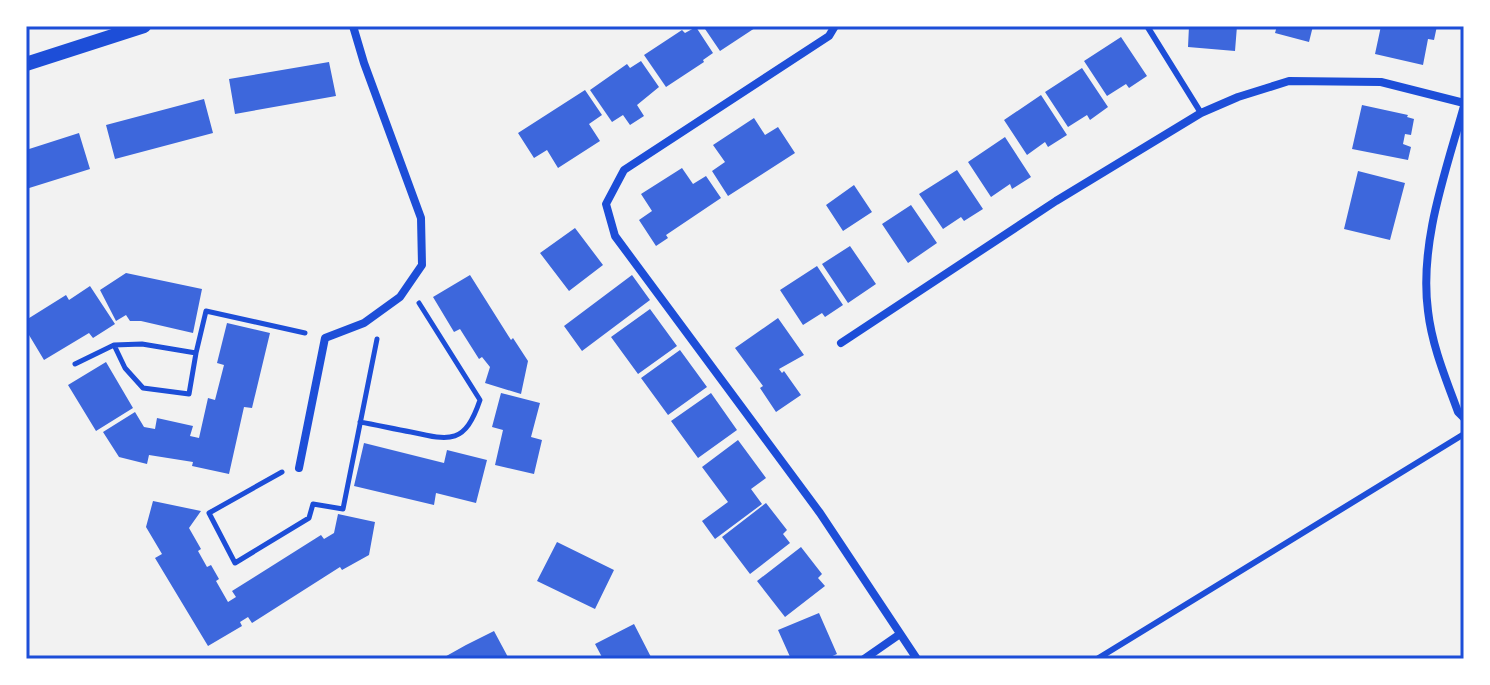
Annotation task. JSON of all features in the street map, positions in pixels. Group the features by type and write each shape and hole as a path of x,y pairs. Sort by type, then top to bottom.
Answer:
{"street":[{"path":"26,64 144,26"},
{"path":"300,465 325,338 364,323 400,297 422,265 421,218 353,26"},
{"path":"835,26 829,36 624,170 606,204 615,236 820,513 917,659"},
{"path":"841,343 1056,201 1201,113 1289,81 1381,82 1464,105 1436,210 1427,269 1428,311 1438,358 1458,412 1464,418"},
{"path":"864,659 900,634"}],"lane":[{"path":"1147,26 1201,113"},
{"path":"1097,659 1464,434"}],"path":[{"path":"360,422 446,440 462,432 473,419 480,400 409,285"},
{"path":"114,345 125,368 143,388 189,394 206,311 325,338"},
{"path":"300,465 209,513 235,563 309,518 313,504 343,509 377,344 376,314"},
{"path":"75,364 114,345 142,344 196,353"}],"building":[{"path":"703,26 758,26 720,51"},
{"path":"1189,26 1237,26 1235,51 1188,47"},
{"path":"1277,26 1313,26 1309,42 1275,33"},
{"path":"1381,26 1437,26 1434,40 1428,39 1423,65 1375,54"},
{"path":"696,27 713,53 666,87 644,55 682,30 685,33"},
{"path":"1121,37 1147,76 1129,88 1126,84 1107,96 1084,61"},
{"path":"641,61 659,87 637,105 644,116 630,125 623,115 612,122 590,90 627,64 630,68"},
{"path":"329,62 336,96 235,114 229,79"},
{"path":"1082,68 1108,107 1090,120 1087,115 1068,127 1045,92"},
{"path":"585,90 602,115 589,124 600,141 558,168 547,150 534,158 518,133"},
{"path":"1041,95 1067,135 1048,147 1045,142 1027,155 1004,120"},
{"path":"204,99 213,133 115,159 106,125"},
{"path":"1362,105 1414,119 1411,135 1405,134 1403,144 1411,147 1408,160 1352,149"},
{"path":"754,118 765,135 778,127 795,153 728,196 712,171 725,162 713,145"},
{"path":"79,133 90,169 26,189 26,150"},
{"path":"1005,137 1031,177 1012,189 1010,184 991,197 968,162"},
{"path":"682,168 693,184 706,176 721,198 666,235 668,238 656,246 639,220 652,211 641,194"},
{"path":"957,170 983,209 964,221 961,217 943,229 919,194"},
{"path":"1358,171 1405,183 1390,240 1344,229"},
{"path":"854,185 872,212 843,231 826,205"},
{"path":"911,205 937,243 908,263 882,224"},
{"path":"575,228 603,265 569,291 540,253"},
{"path":"850,246 876,284 848,303 822,264"},
{"path":"817,266 843,305 825,317 822,313 803,325 780,290"},
{"path":"126,273 202,289 193,333 130,321 126,315 116,321 100,290"},
{"path":"470,275 528,361 521,394 485,383 490,367 482,357 479,359 460,329 454,332 433,297"},
{"path":"632,275 650,300 582,351 564,326"},
{"path":"90,286 115,324 93,338 89,333 44,360 26,330 26,320 66,295 69,300"},
{"path":"650,309 677,346 638,374 611,337"},
{"path":"778,318 804,355 779,369 782,373 784,371 801,395 776,412 760,388 763,386 735,348"},
{"path":"227,323 270,333 252,408 244,407 229,474 192,466 193,462 149,455 147,464 119,457 103,432 135,412 144,427 155,429 157,418 193,426 190,436 199,438 208,398 215,400 224,365 217,363"},
{"path":"680,350 707,387 668,415 641,378"},
{"path":"106,362 133,408 96,431 68,385"},
{"path":"501,393 540,403 531,437 542,440 534,474 495,465 503,430 492,427"},
{"path":"711,393 737,430 698,458 671,421"},
{"path":"738,440 766,478 751,489 762,504 715,539 702,521 728,502 702,467"},
{"path":"364,443 444,463 447,450 487,460 476,503 436,493 434,505 354,486"},
{"path":"153,501 201,511 189,528 207,567 211,565 219,579 216,581 228,602 236,597 232,591 321,535 324,539 334,533 338,514 375,522 369,555 342,570 340,567 252,623 248,617 240,622 242,626 208,646 155,558 162,554 146,527"},
{"path":"766,503 787,530 783,534 790,543 750,574 722,537"},
{"path":"557,542 614,570 595,609 537,581"},
{"path":"801,547 822,574 818,578 825,586 785,617 757,581"},
{"path":"819,613 837,654 826,659 791,659 778,630"},
{"path":"634,624 652,659 603,659 595,644"},
{"path":"494,631 509,659 441,659 466,645"}]}
